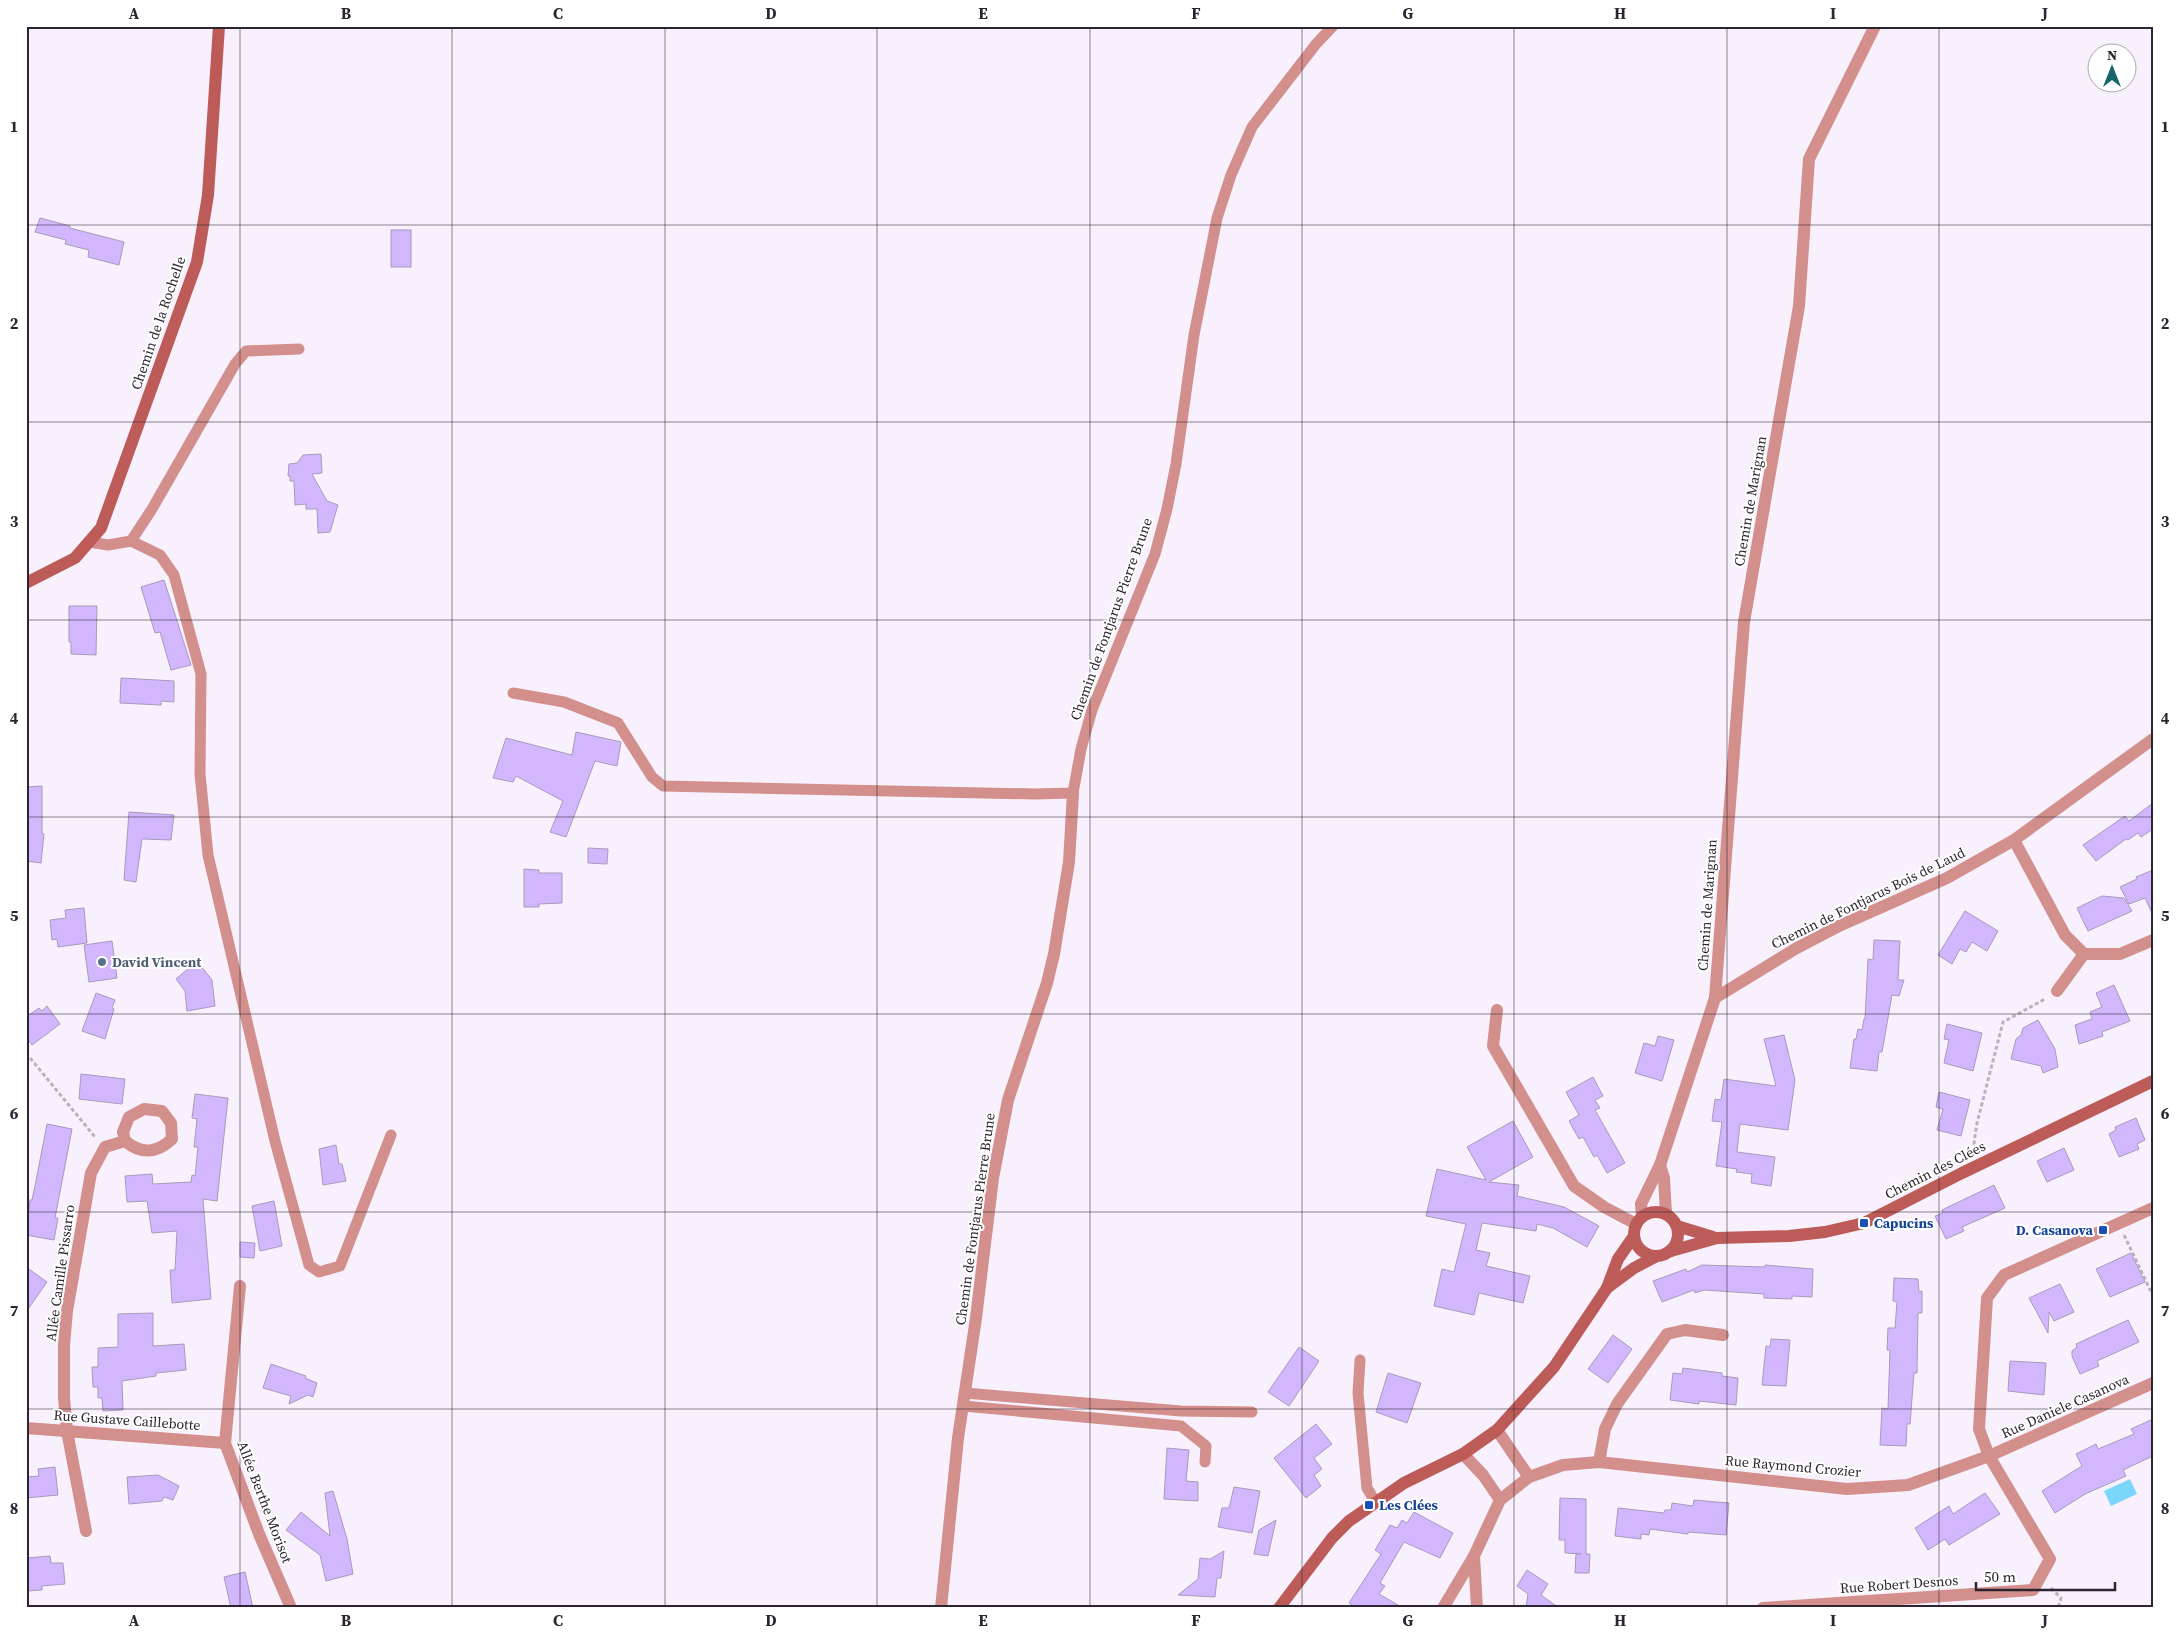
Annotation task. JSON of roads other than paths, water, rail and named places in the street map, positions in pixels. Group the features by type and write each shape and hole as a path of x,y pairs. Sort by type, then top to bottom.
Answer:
{"street":[{"name":"Chemin de la Rochelle","path":"26,584 75,558 101,528 197,262 208,195 218,26"},
{"name":"Chemin de Marignan","path":"1714,998 1744,622 1799,306 1809,159 1875,26"},
{"name":"Chemin de Fontjarus Bois de Laud","path":"1714,998 1795,949 1840,926 1946,878 2014,840 2153,739"},
{"name":"Chemin de Fontjarus Pierre Brune","path":"941,1608 963,1406 1001,1131 1008,1100 1048,983 1069,862 1073,793"},
{"path":"2014,840 2065,935 2084,954 2120,954 2153,940"},
{"path":"2057,991 2084,954"},
{"path":"1279,1608 1332,1538 1348,1521 1404,1482 1463,1454 1497,1430 1554,1367 1607,1288 1618,1259 1637,1226 1642,1204 1660,1165 1714,998"},
{"path":"1497,1010 1493,1046 1574,1186 1604,1207 1637,1226"},
{"name":"Chemin des Clées","path":"1672,1251 1717,1238 1789,1236 1825,1232 1858,1225 2153,1081"},
{"path":"144,1109 162,1111 170,1123 172,1139 162,1149 146,1150 133,1148 126,1141 123,1132 129,1117 144,1109"},
{"name":"Allée Camille Pissarro","path":"86,1531 64,1398 64,1345 67,1310 91,1173 105,1147 126,1141"},
{"path":"1660,1165 1665,1192 1666,1214"},
{"path":"1989,1456 1978,1429 1987,1298 2004,1275 2153,1208"},
{"path":"1607,1288 1634,1268 1672,1251 1677,1244 1678,1226 1673,1218 1666,1214 1657,1212 1637,1226"},
{"path":"1637,1226 1639,1249 1655,1257"},
{"name":"Chemin des Clées","path":"1678,1226 1717,1238"},
{"name":"Allée Berthe Morisot","path":"240,1286 225,1443 259,1534 290,1608"},
{"path":"1599,1462 1605,1428 1617,1404 1667,1334 1685,1330 1723,1335"},
{"name":"Rue Daniele Casanova","path":"1989,1456 2153,1383"},
{"name":"Rue Gustave Caillebotte","path":"26,1428 225,1443"},
{"path":"1497,1430 1529,1477"},
{"path":"1443,1608 1474,1556 1500,1500 1483,1476 1463,1454"},
{"name":"Rue Raymond Crozier","path":"1500,1500 1529,1477 1563,1465 1599,1462 1847,1489 1908,1485 1989,1456"},
{"name":"Rue Robert Desnos","path":"1763,1608 2033,1590 2050,1559 1989,1456"},
{"path":"1474,1556 1477,1608"}],"lane":[{"name":"Chemin de Fontjarus Pierre Brune","path":"1073,793 1081,749 1092,710 1154,554 1167,509 1176,464 1194,335 1218,218 1231,175 1252,127 1316,44 1333,26"},
{"path":"131,541 152,509 234,364 246,351 299,349"},
{"path":"89,542 108,545 131,541 160,555 174,575 201,674 200,774 208,855 275,1141 309,1266 319,1272 340,1266 392,1135"},
{"path":"513,693 564,702 618,723 652,778 663,786 1034,794 1073,793"},
{"path":"1360,1360 1358,1393 1366,1479 1367,1488 1375,1501"},
{"path":"965,1393 1181,1411 1252,1412"},
{"path":"963,1406 1181,1426 1206,1446 1205,1462"}],"water":[{"path":"2130,1479 2137,1494 2111,1506 2104,1491"}],"place":[{"name":"David Vincent","path":"102,962"},
{"name":"Capucins","path":"1864,1223"},
{"name":"D. Casanova","path":"2103,1230"},
{"name":"Les Clées","path":"1369,1505"}]}
